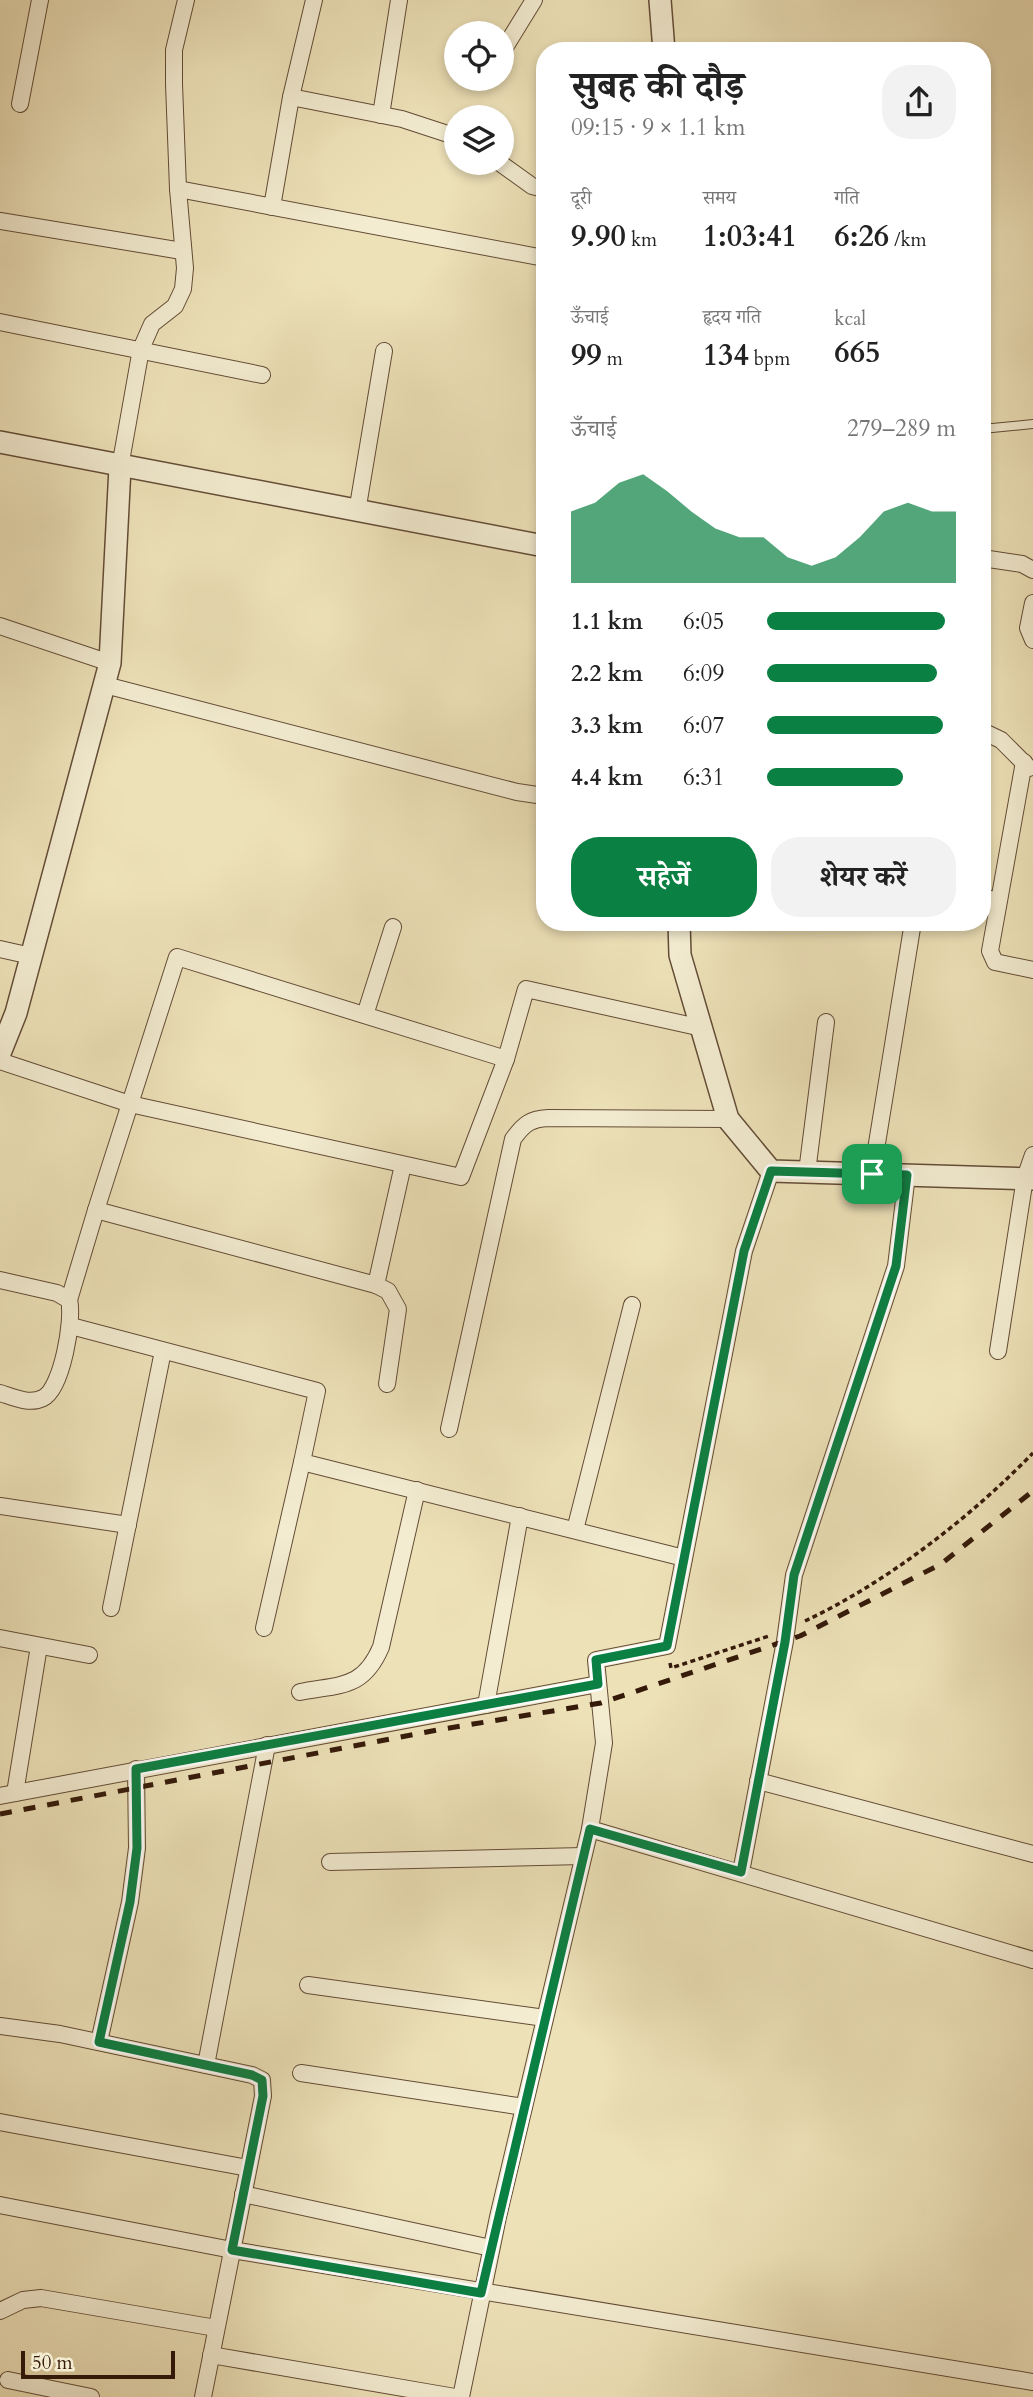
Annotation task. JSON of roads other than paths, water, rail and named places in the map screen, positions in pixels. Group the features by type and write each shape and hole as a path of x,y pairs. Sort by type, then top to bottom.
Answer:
{"street":[{"path":"20,104 40,0"},
{"path":"0,1053 16,1013 110,663 120,467 141,349 152,324 175,306 183,289 185,268 178,189 174,50 186,0"},
{"path":"272,207 291,97 314,0"},
{"path":"381,115 399,0"},
{"path":"514,32 534,0"},
{"path":"660,0 663,42"},
{"path":"291,97 381,115 444,132"},
{"path":"514,173 536,187"},
{"path":"178,189 536,256"},
{"path":"0,221 182,251"},
{"path":"0,322 262,375"},
{"path":"357,512 384,351"},
{"path":"0,442 357,512 536,544"},
{"path":"991,559 1022,564 1033,570"},
{"path":"1033,603 1028,628 1033,640"},
{"path":"0,626 110,663"},
{"path":"105,685 536,794"},
{"path":"991,735 1001,740 1028,767 990,951 995,962 1033,970"},
{"path":"991,899 999,902"},
{"path":"365,1015 393,927"},
{"path":"679,931 680,955 728,1119 771,1171 1029,1178"},
{"path":"872,1174 912,931"},
{"path":"0,949 31,956"},
{"path":"0,1393 29,1401 44,1398 53,1389 71,1326 69,1300 177,957 506,1059"},
{"path":"0,1061 130,1104 461,1177 506,1059 526,989 702,1028"},
{"path":"807,1172 826,1022"},
{"path":"449,1429 513,1139 522,1126 531,1119 548,1118 728,1119"},
{"path":"998,1351 1033,1155"},
{"path":"376,1285 402,1165"},
{"path":"461,2397 481,2293 590,1829 604,1743 596,1660 667,1646 744,1251 771,1171"},
{"path":"741,1872 794,1575 896,1266 907,1175"},
{"path":"96,1210 376,1285 388,1291 398,1309 387,1384"},
{"path":"0,1280 57,1293 69,1300"},
{"path":"575,1530 632,1305"},
{"path":"71,1326 317,1391 264,1628"},
{"path":"111,1608 163,1351"},
{"path":"302,1462 684,1558"},
{"path":"300,1692 347,1683 372,1668 381,1647 417,1490"},
{"path":"0,1506 128,1525"},
{"path":"486,1704 520,1516"},
{"path":"0,1638 89,1655"},
{"path":"39,1646 8,1795 598,1684"},
{"path":"206,2065 267,1745"},
{"path":"99,2042 130,1902 137,1848 136,1769"},
{"path":"758,1781 1033,1854"},
{"path":"590,1829 1033,1960"},
{"path":"330,1862 583,1856"},
{"path":"308,1985 545,2018"},
{"path":"0,2026 99,2042 262,2080 263,2096 203,2397"},
{"path":"301,2073 524,2107"},
{"path":"0,2122 248,2168"},
{"path":"243,2194 492,2248"},
{"path":"0,2205 232,2250 481,2293 1033,2382"},
{"path":"0,2312 23,2300 41,2298 216,2328"},
{"path":"211,2355 455,2397"},
{"path":"8,2381 91,2397"}],"lane":[{"path":"991,428 1033,424"}],"railway":[{"path":"0,1814 437,1730 601,1703 800,1636 941,1564 1033,1491"}]}
